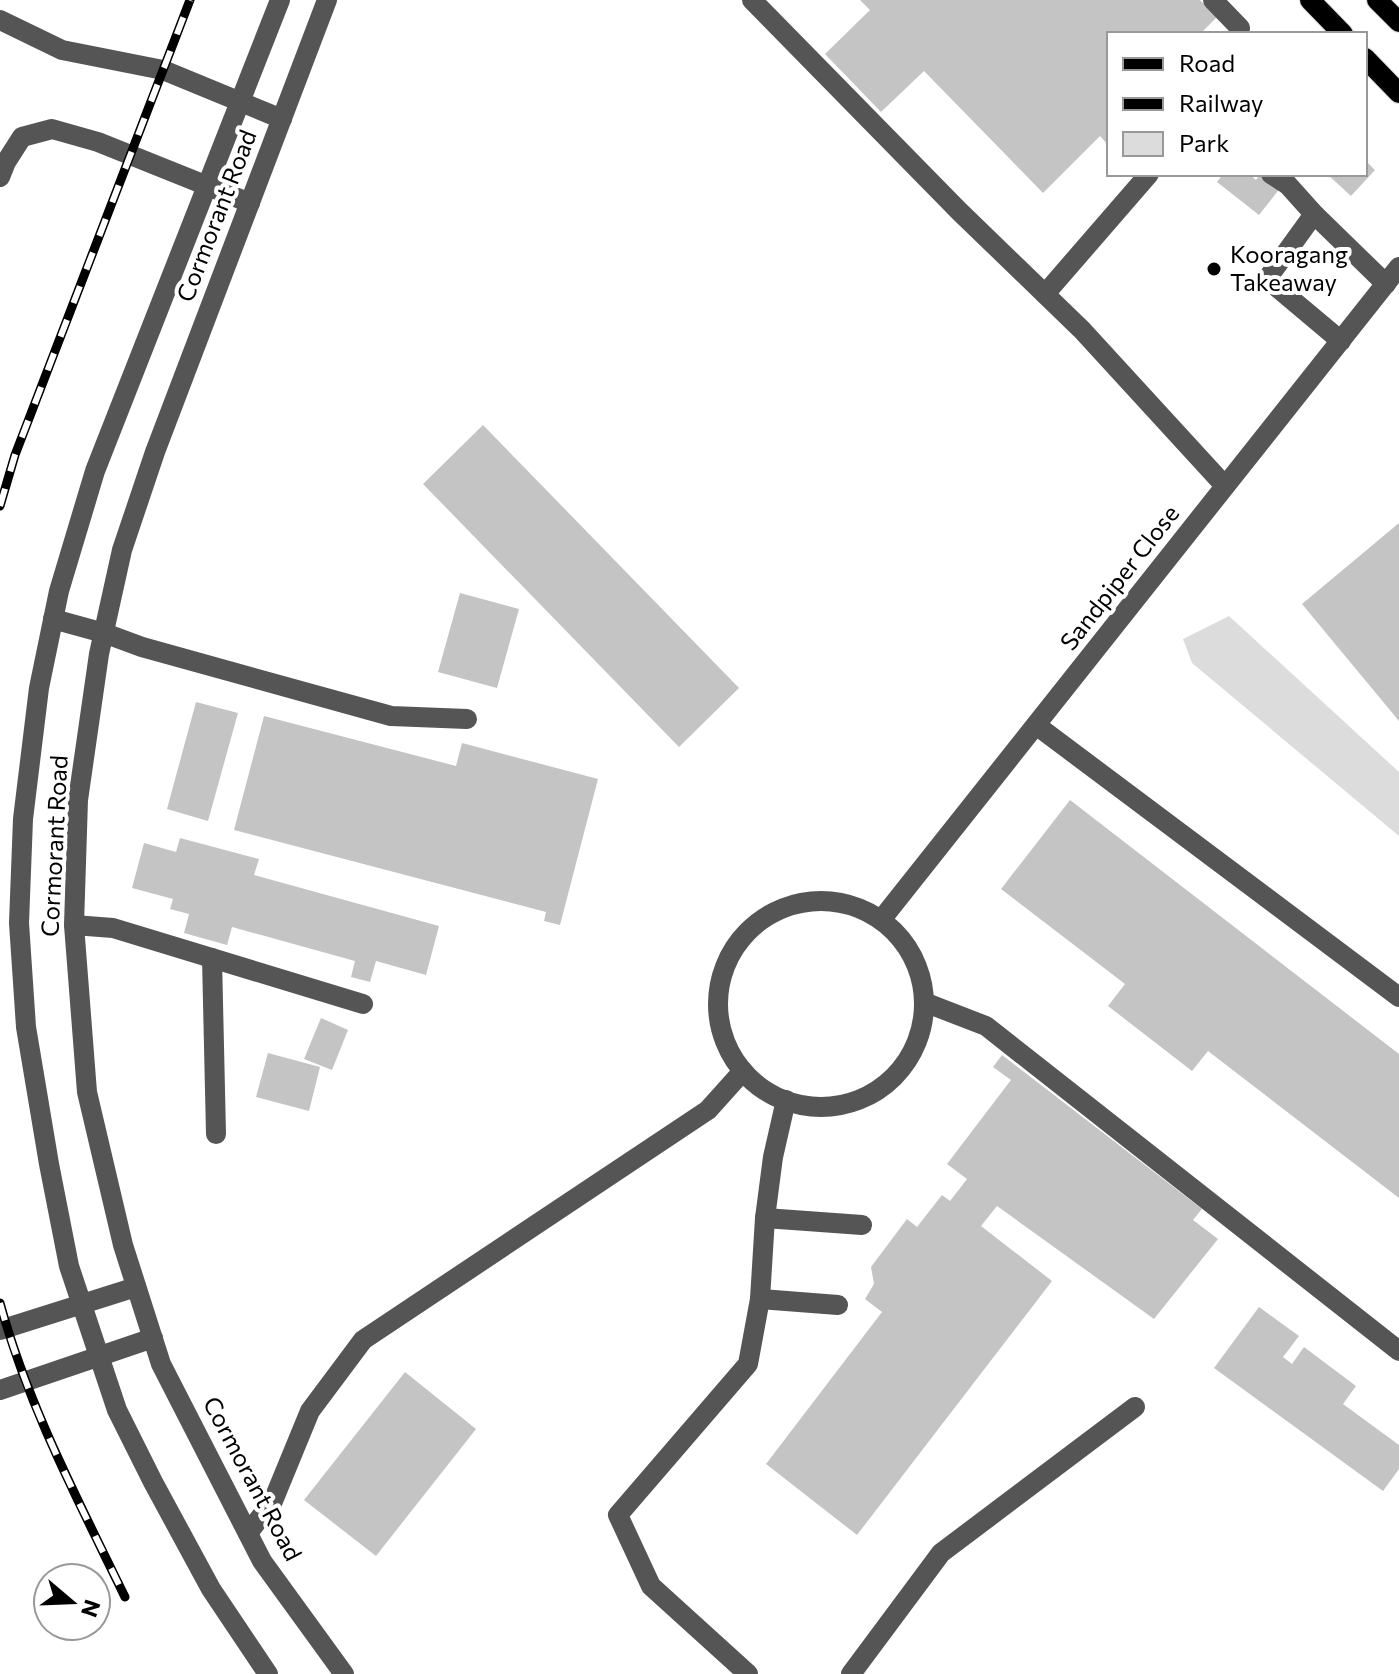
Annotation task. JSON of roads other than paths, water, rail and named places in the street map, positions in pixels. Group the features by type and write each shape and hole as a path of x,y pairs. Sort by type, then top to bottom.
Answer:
{"main road":[{"path":"1310,0 1341,32"},
{"path":"1377,0 1399,22"},
{"path":"1367,60 1399,93"}],"street":[{"name":"Cormorant Road","path":"268,1674 211,1589 117,1410 69,1266 26,1027 19,923 25,804 39,688 59,591 95,471 280,0"},
{"name":"Cormorant Road","path":"327,0 155,452 122,550 99,654 78,800 74,925 87,1092 123,1245 161,1364 262,1561 344,1674"},
{"path":"752,0 959,211 1082,330 1225,486"},
{"path":"1213,0 1240,28 1239,32"},
{"path":"0,20 62,50 163,70 282,119"},
{"path":"0,177 22,137 52,129 98,142 250,203"},
{"path":"1045,294 1147,176"},
{"path":"1274,176 1288,185 1386,284"},
{"path":"1314,214 1267,279 1341,341"},
{"name":"Sandpiper Close","path":"881,920 1399,267"},
{"path":"53,619 391,716 467,719"},
{"path":"1036,725 1399,997"},
{"path":"831,901 858,907 881,920 899,937 912,956 924,1002 921,1027 899,1071 880,1088 859,1100 835,1106 810,1106 786,1100 763,1089 743,1071 729,1049 719,1009 721,982 730,957 745,935 766,917 804,902 831,901"},
{"path":"74,925 113,928 363,1004"},
{"path":"212,958 216,1134"},
{"path":"924,1002 986,1026 1399,1351"},
{"path":"248,1533 273,1501 310,1411 363,1340 708,1110 743,1071"},
{"path":"748,1674 651,1586 618,1515 748,1364 760,1299 765,1218 773,1157 786,1100"},
{"path":"765,1218 862,1225"},
{"path":"0,1330 136,1287"},
{"path":"760,1299 838,1305"},
{"path":"0,1390 153,1338"},
{"path":"851,1674 941,1553 1135,1407"}],"railway":[{"path":"0,506 15,455 190,0"},
{"path":"0,1303 40,1416 125,1597"}],"place":[{"name":"Kooragang Takeaway","path":"1214,269"}]}
